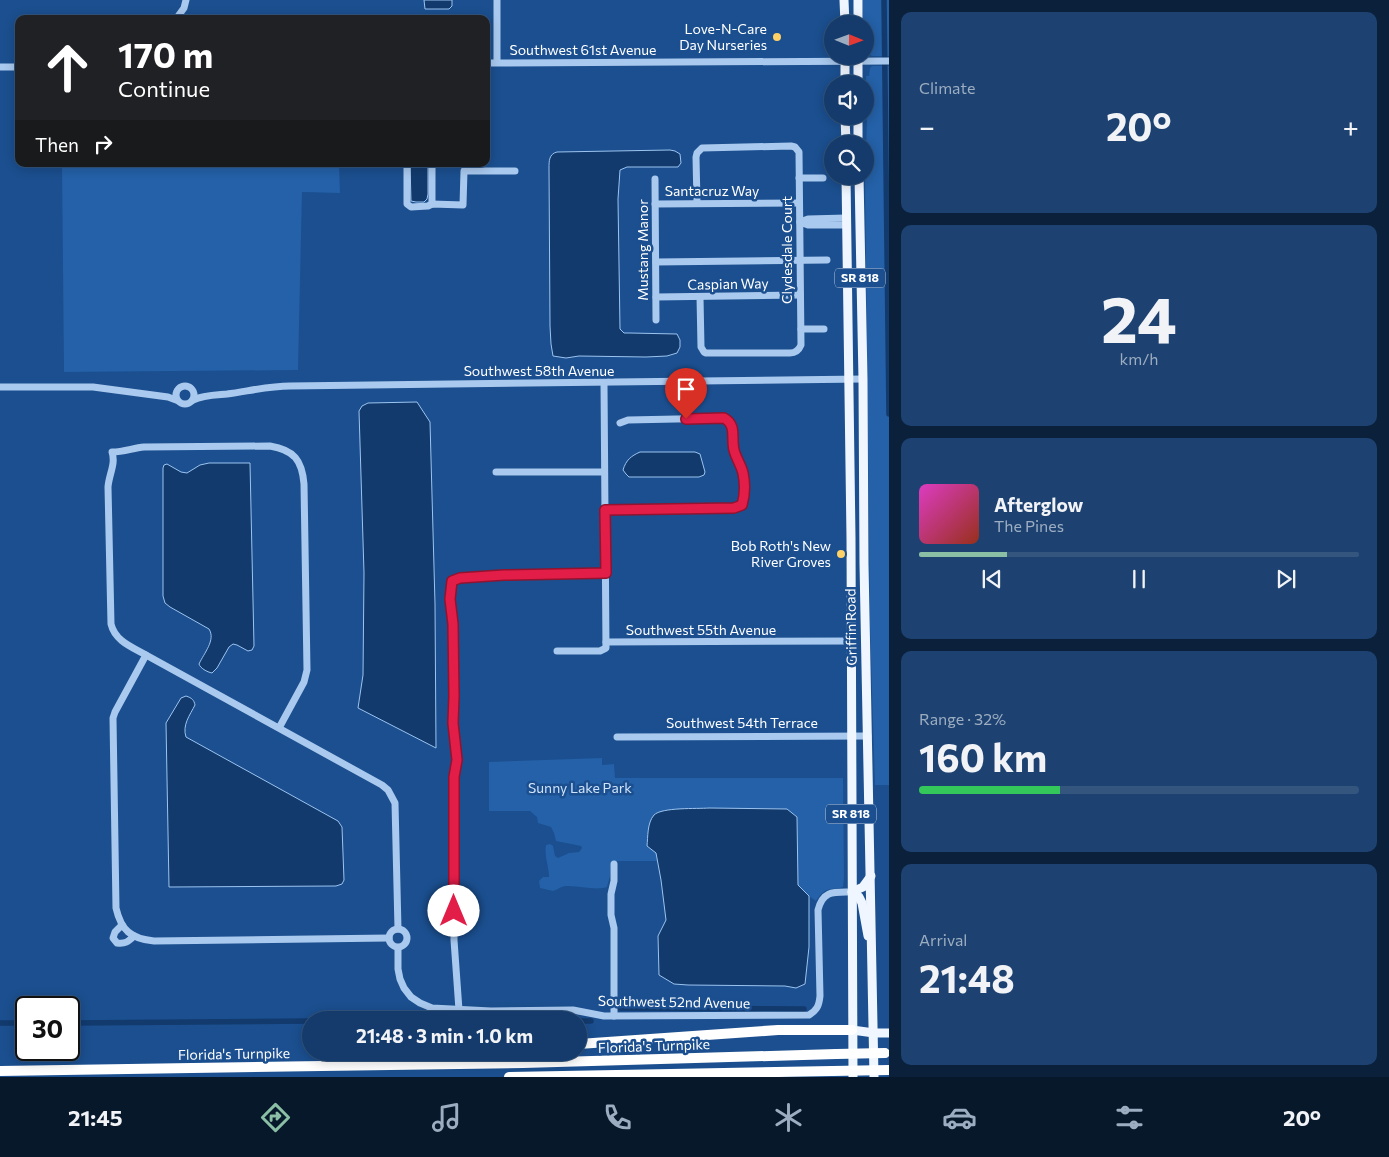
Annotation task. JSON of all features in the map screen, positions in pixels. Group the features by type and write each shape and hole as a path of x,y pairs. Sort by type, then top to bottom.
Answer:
{"highway":[{"path":"587,1043 763,1031 852,1030"},
{"name":"Florida's Turnpike","path":"0,1071 523,1063 889,1052"},
{"path":"316,1066 344,1061"},
{"name":"Florida's Turnpike","path":"509,1077 889,1070"}],"main road":[{"path":"844,0 845,15"},
{"path":"858,0 858,15"},
{"name":"Griffin Road","path":"846,185 850,380 853,1077"},
{"name":"Griffin Road","path":"859,185 872,954 882,1033 874,1077"},
{"path":"846,221 854,231 856,285 860,288"},
{"path":"851,514 854,524 864,530"},
{"path":"851,538 858,543 864,564"},
{"path":"871,876 863,886 852,892 862,903 872,954"},
{"path":"852,1030 882,1033"}],"street":[{"path":"179,15 184,8 186,0"},
{"path":"497,0 497,62"},
{"name":"Southwest 61st Avenue","path":"490,63 619,63 824,58"},
{"name":"Southwest 61st Avenue","path":"874,61 889,61"},
{"path":"0,67 15,67"},
{"name":"Clydesdale Court","path":"697,203 696,157 702,148 792,146 798,150 800,156 801,345 798,350 790,353 714,354 704,352 701,347 700,296"},
{"path":"406,167 407,204 411,207 432,204 463,204 464,171 515,171"},
{"path":"432,167 432,204"},
{"path":"800,178 823,178"},
{"name":"Mustang Manor","path":"655,179 656,320"},
{"name":"Santacruz Way","path":"655,204 800,203"},
{"path":"800,222 808,219 846,221"},
{"path":"656,262 827,260"},
{"name":"Caspian Way","path":"656,296 800,295"},
{"path":"800,329 824,329"},
{"name":"Southwest 58th Avenue","path":"193,400 216,394 273,386 862,380"},
{"path":"604,383 606,642"},
{"path":"0,387 79,386 168,397 184,405 189,404 193,400 194,392 186,386 153,395"},
{"name":"Southwest 58th Avenue","path":"192,389 216,394"},
{"path":"176,400 175,393 177,390"},
{"path":"605,510 734,508 742,505 745,496 743,472 734,447 733,428 729,421 724,418 628,420 620,423"},
{"path":"278,728 304,682 307,670 303,475 298,460 288,451 270,446 144,447 122,452 112,452 115,459 108,487 111,624 113,630 122,641 146,655 388,790 395,803 398,929"},
{"path":"496,472 604,472"},
{"path":"459,1010 454,940 454,777 457,760 453,723 453,624 450,599 452,581 460,578 508,575 606,573"},
{"name":"Southwest 55th Avenue","path":"558,651 600,651 606,648 606,642 851,641"},
{"path":"146,655 113,718 116,908 122,925 134,936 143,940 154,941 389,938"},
{"name":"Southwest 54th Terrace","path":"617,737 868,736"},
{"path":"614,864 611,915 614,928 614,1016"},
{"name":"Southwest 52nd Avenue","path":"398,948 400,979 404,988 420,1004 432,1008 491,1011 573,1010 604,1016 809,1015 816,1011 820,996 818,910 821,900 826,895 837,892 852,892"},
{"path":"122,925 115,932 113,938 117,943 123,944 134,936"},
{"path":"398,929 404,932 407,938 405,945 398,948 391,945 389,938 392,931 398,929"}],"green space":[{"path":"863,0 889,0 889,56 874,56 874,15 863,15"},
{"path":"872,66 889,66 889,785 875,785 870,626 865,185 874,185 874,135 866,135 867,125 874,125 874,75 869,75"},
{"path":"62,167 339,167 340,193 302,192 298,370 64,372"},
{"name":"Sunny Lake Park","path":"602,758 602,765 614,764 615,778 843,778 843,887 825,891 816,901 798,885 797,817 787,809 709,808 656,853 658,861 611,861 607,887 565,886 553,891 540,888 539,881 543,877 549,877 546,845 550,844 553,846 555,856 558,858 569,853 579,852 582,848 581,846 556,841 551,827 538,823 537,817 530,811 489,811 489,762"}],"shaded area":[{"path":"424,0 452,0 452,6 449,9 425,9"},
{"path":"670,150 680,154 681,163 678,167 627,167 620,170 618,199 620,329 624,333 677,334 680,340 680,347 677,353 667,356 646,357 579,356 566,358 553,356 550,326 549,160 551,156 557,152"},
{"path":"410,167 428,167 427,199 424,202 411,201"},
{"path":"417,402 430,422 435,604 436,748 358,708 363,675 364,573 359,411 362,406 368,403"},
{"path":"640,452 695,452 700,454 705,472 704,475 699,477 629,477 623,470 624,467 629,459"},
{"path":"209,463 250,463 254,646 252,650 248,651 233,644 212,673 204,670 199,664 210,642 211,633 209,629 170,607 165,603 163,596 164,465 167,464 181,472 187,473 200,465"},
{"path":"186,696 192,699 195,705 186,724 186,737 338,821 342,827 344,880 342,884 336,886 169,887 166,723 181,698"},
{"path":"709,808 787,809 797,817 798,885 809,896 809,947 805,984 796,988 785,986 688,985 674,984 659,975 658,936 666,920 656,853 647,846 650,822 658,812"}],"waterway":[{"path":"884,0 889,414"},
{"path":"620,1008 804,1009"},
{"path":"80,1023 302,1021"},
{"path":"0,1023 15,1023"}],"place":[{"name":"Love-N-Care Day Nurseries","path":"777,37"},
{"name":"Bob Roth's New River Groves","path":"841,554"}],"route":[{"path":"454,911 454,777 457,760 453,723 454,658 450,599 452,581 460,578 504,575 606,573 605,510 734,508 742,505 745,496 743,472 736,457 733,428 729,421 724,418 686,419"}]}
